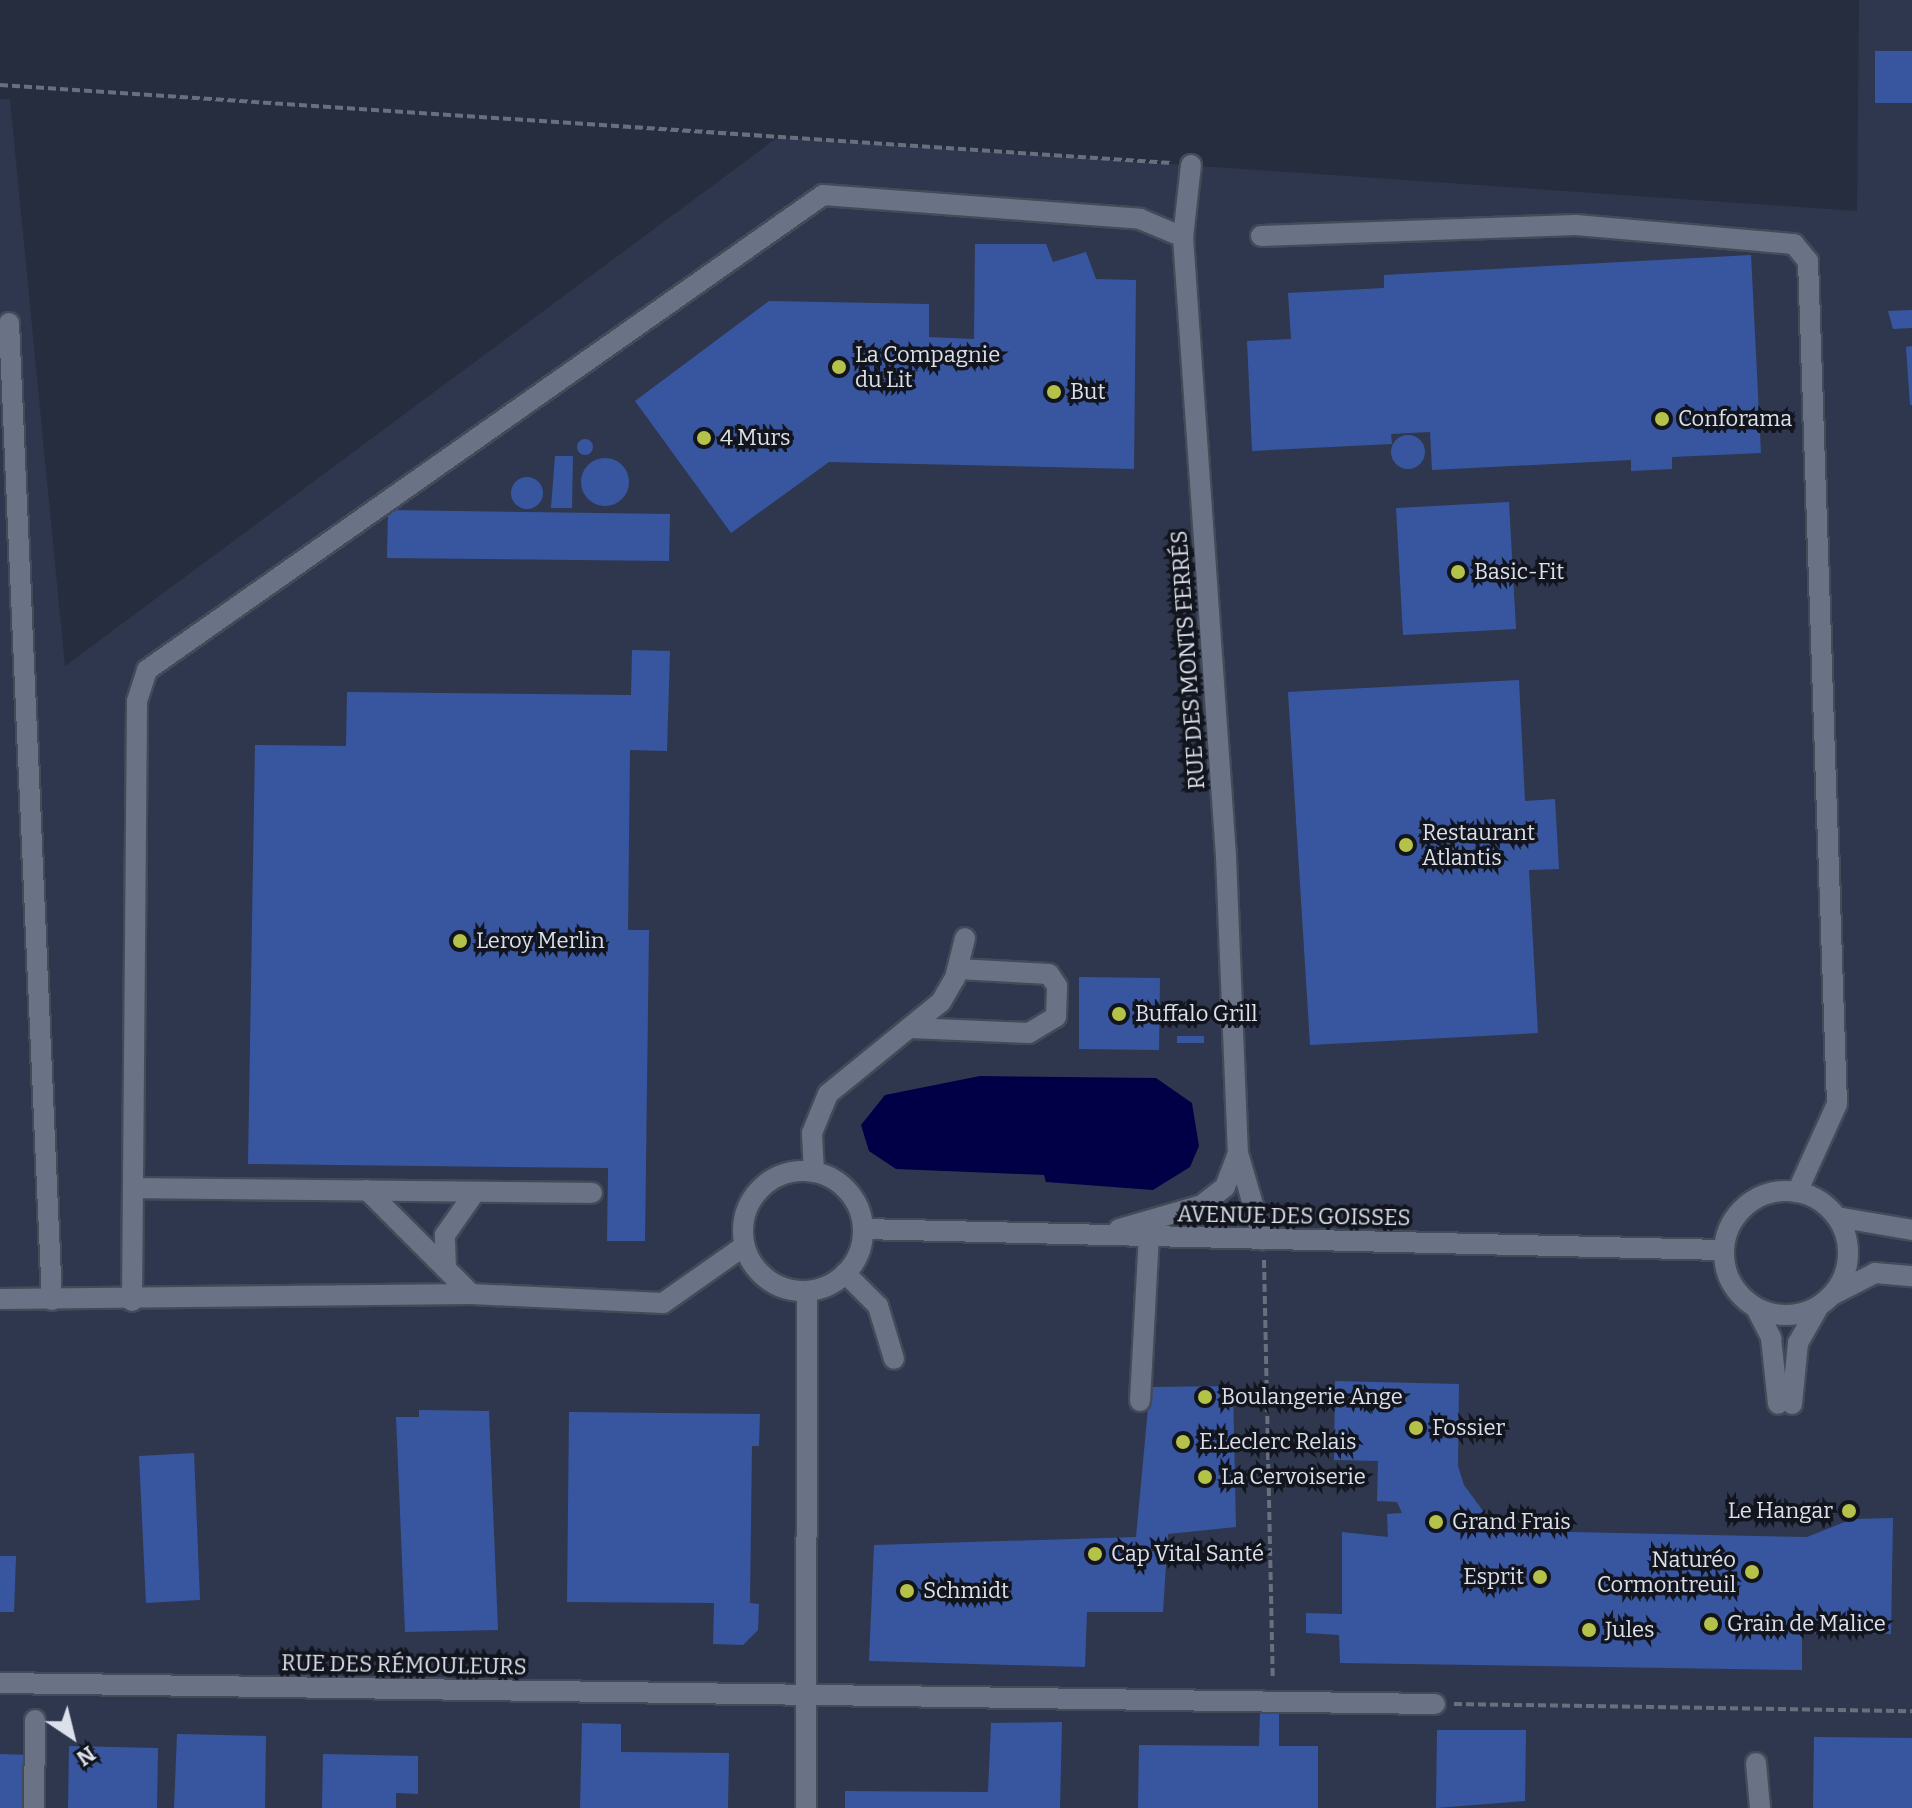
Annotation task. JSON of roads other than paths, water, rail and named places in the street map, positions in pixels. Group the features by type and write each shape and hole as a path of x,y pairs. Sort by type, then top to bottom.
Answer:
{"street":[{"name":"RUE DES MONTS FERRÉS","path":"1191,165 1183,237 1226,857 1238,1153 1263,1239"},
{"path":"132,1301 137,701 147,670 823,195 1140,219 1183,237"},
{"path":"1261,236 1576,225 1794,244 1808,261 1837,1104 1797,1192"},
{"path":"9,323 6,383 52,1300"},
{"path":"814,1172 812,1133 828,1094 941,1002 958,969 965,938"},
{"path":"910,1028 1029,1033 1056,1017 1057,986 1049,974 958,969"},
{"name":"RUE DES MONTS FERRÉS","path":"1097,1235 1202,1205 1225,1187 1238,1153"},
{"path":"794,1172 814,1172 848,1192 863,1229 860,1250 845,1273 807,1292 774,1285 744,1246 743,1226 759,1190 794,1172"},
{"path":"134,1188 592,1193"},
{"path":"367,1190 471,1294"},
{"path":"446,1269 445,1235 475,1192"},
{"path":"1837,1217 1849,1256 1827,1300 1798,1343 1785,1404 1771,1338 1756,1308 1732,1284 1724,1250 1729,1230 1756,1199 1797,1192 1837,1217 1912,1230"},
{"name":"AVENUE DES GOISSES","path":"863,1229 1724,1250"},
{"path":"1140,1401 1149,1236"},
{"path":"0,1299 132,1301 471,1294 663,1303 744,1246"},
{"path":"845,1273 878,1306 894,1359"},
{"path":"1756,1308 1788,1316 1827,1300 1875,1273 1912,1276"},
{"path":"806,1808 807,1292"},
{"name":"RUE DES RÉMOULEURS","path":"0,1683 1435,1704"},
{"path":"34,1808 35,1720"},
{"path":"1756,1763 1760,1808"}],"place":[{"name":"La Compagnie du Lit","path":"839,367"},
{"name":"But","path":"1054,392"},
{"name":"Conforama","path":"1662,419"},
{"name":"4 Murs","path":"704,438"},
{"name":"Basic-Fit","path":"1458,572"},
{"name":"Restaurant Atlantis","path":"1406,845"},
{"name":"Leroy Merlin","path":"460,941"},
{"name":"Buffalo Grill","path":"1119,1014"},
{"name":"Boulangerie Ange","path":"1205,1397"},
{"name":"Fossier","path":"1416,1428"},
{"name":"E.Leclerc Relais","path":"1183,1442"},
{"name":"La Cervoiserie","path":"1205,1477"},
{"name":"Le Hangar","path":"1849,1511"},
{"name":"Grand Frais","path":"1436,1522"},
{"name":"Cap Vital Santé","path":"1095,1554"},
{"name":"Naturéo Cormontreuil","path":"1752,1572"},
{"name":"Esprit","path":"1540,1577"},
{"name":"Schmidt","path":"907,1591"},
{"name":"Grain de Malice","path":"1711,1624"},
{"name":"Jules","path":"1589,1630"}]}
